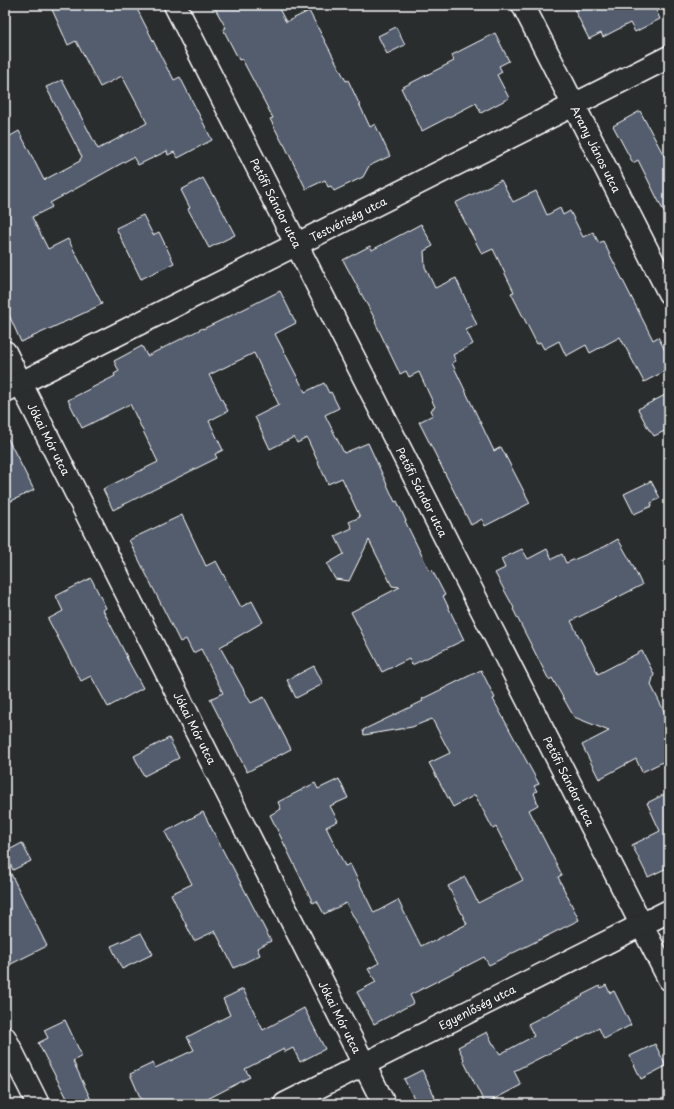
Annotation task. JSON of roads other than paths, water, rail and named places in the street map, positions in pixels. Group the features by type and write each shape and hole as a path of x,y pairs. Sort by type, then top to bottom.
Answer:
{"street":[{"name":"Petőfi Sándor utca","path":"175,5 669,979"},
{"name":"Arany János utca","path":"523,5 669,293"},
{"name":"Testvériség utca","path":"13,387 669,57"},
{"name":"Jókai Mór utca","path":"5,352 13,387 384,1104"},
{"name":"Egyenlőség utca","path":"285,1104 669,910"},
{"path":"5,1038 38,1104"}]}
